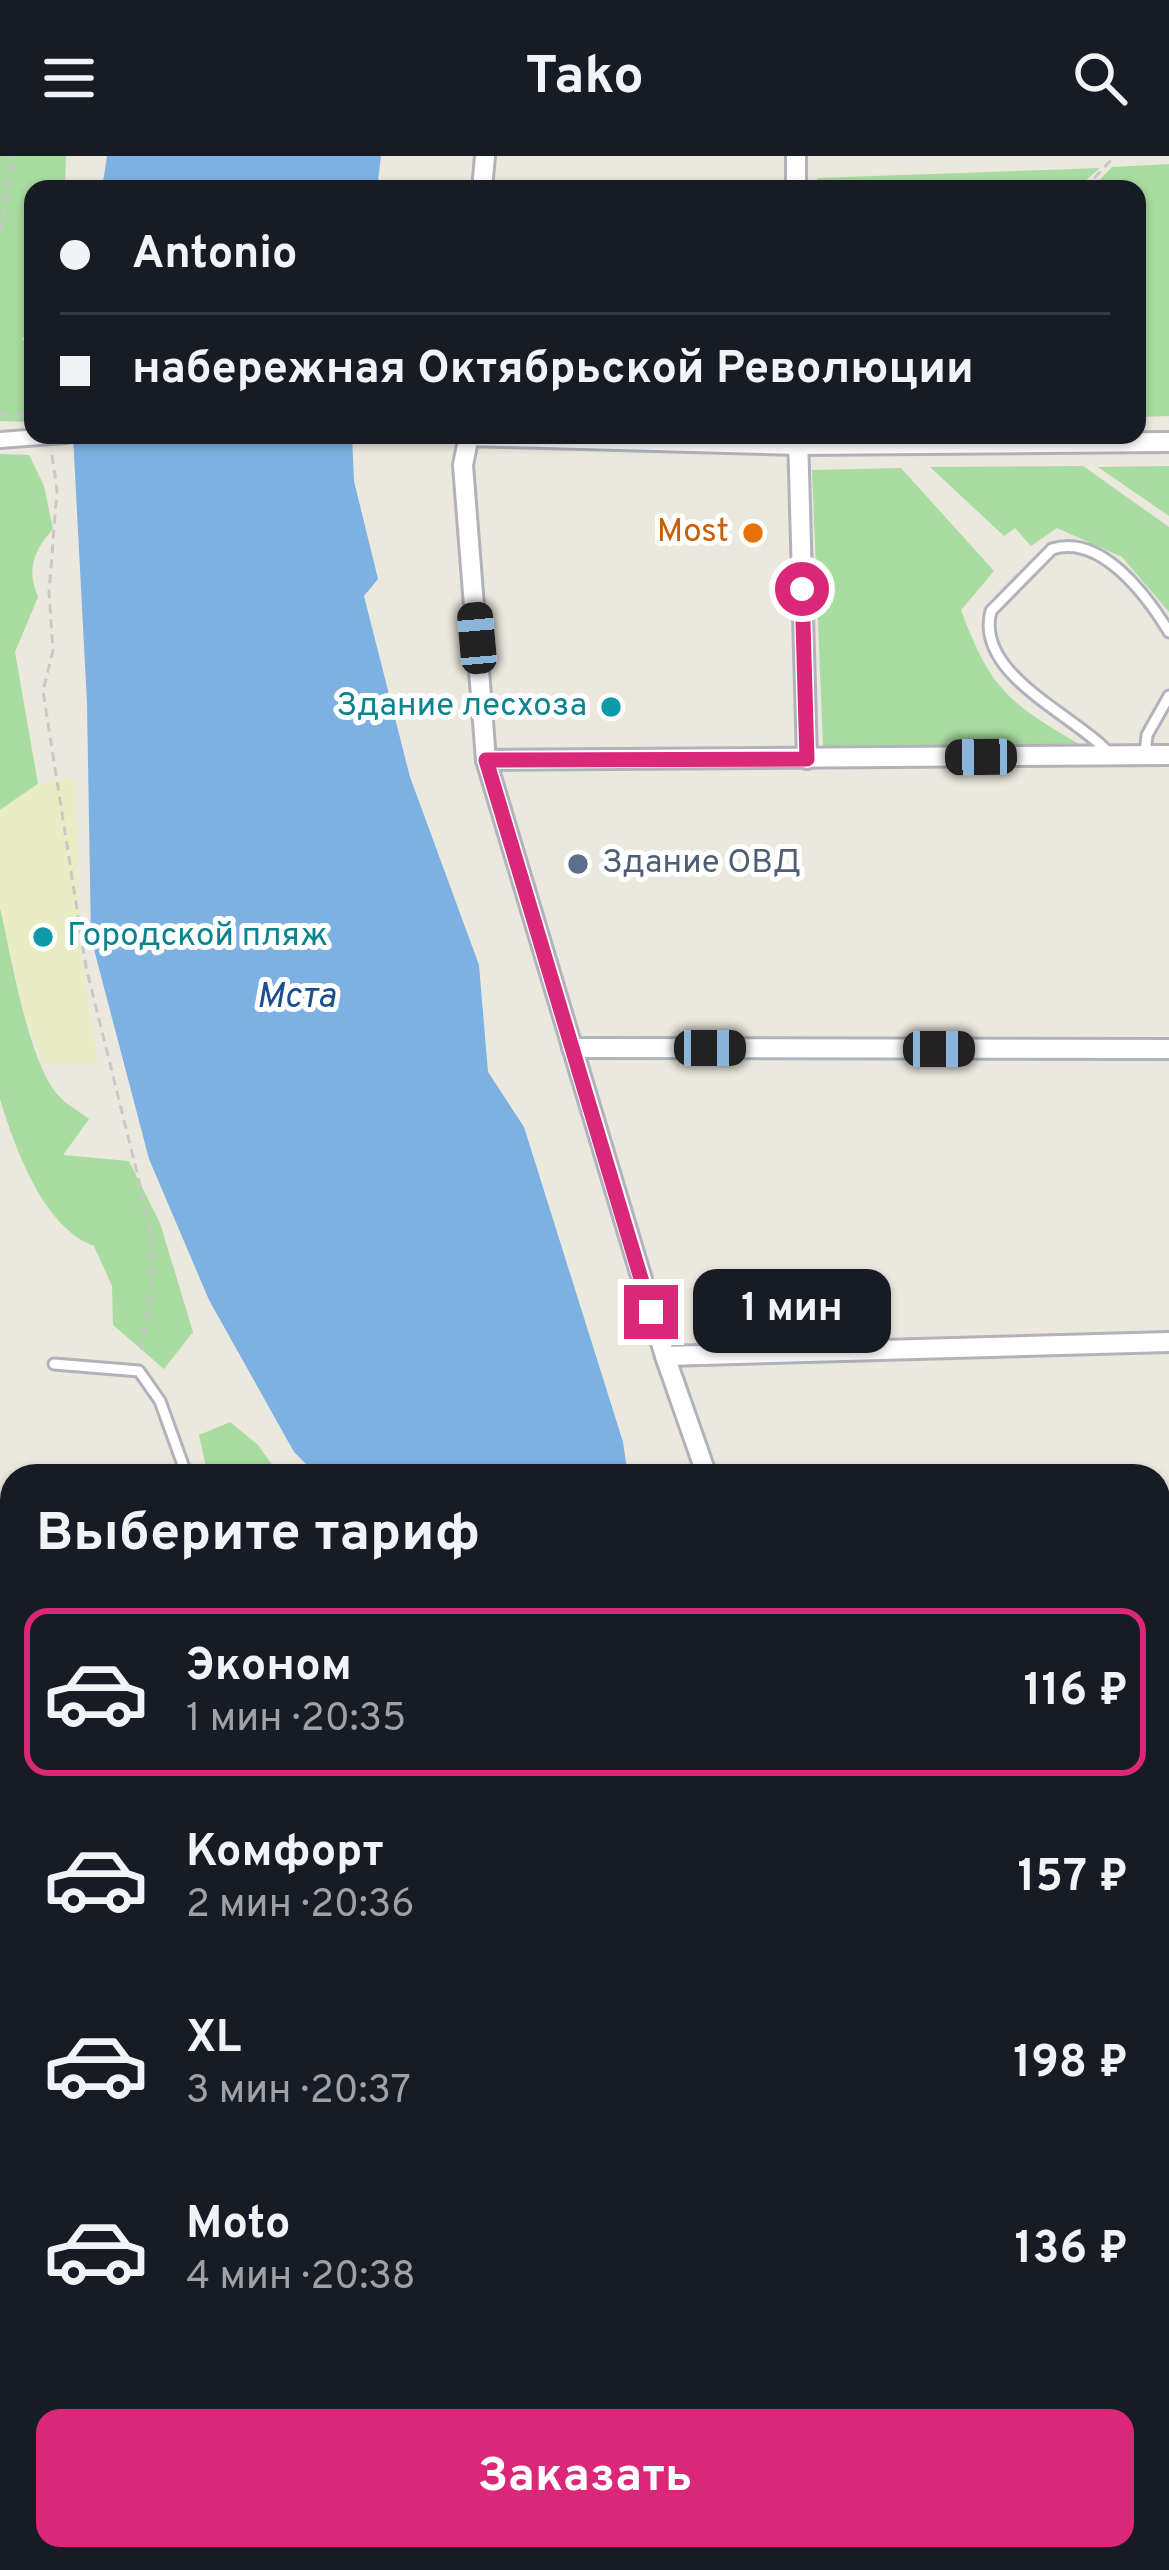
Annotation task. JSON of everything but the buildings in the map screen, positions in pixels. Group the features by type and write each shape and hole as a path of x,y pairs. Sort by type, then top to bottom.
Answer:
{"street":[{"path":"467,444 463,465 486,760 665,1356 703,1464"},
{"path":"799,444 807,759"},
{"path":"486,760 1169,754"},
{"path":"572,1048 1169,1049"},
{"path":"665,1356 1169,1342"}],"lane":[{"path":"1111,755 1018,678 990,638 991,610 1052,549 1080,547 1128,580 1169,632"},
{"path":"1145,755 1147,735 1169,696"},
{"path":"53,1364 139,1371 160,1401 183,1464"},
{"path":"0,1689 0,1808"}],"path":[{"path":"0,232 13,156"},
{"path":"1092,180 1115,156"},
{"path":"60,444 53,650 43,691 86,967 151,1228 153,1275 139,1371"}],"green space":[{"path":"0,156 66,156 65,180 24,180 24,422 0,421"},
{"path":"1169,164 1169,416 1146,417 1146,180 1100,180 1112,167"},
{"path":"1100,168 1086,180 817,178"},
{"path":"0,454 29,455 44,486 53,529 34,560 38,597 15,652 38,784 0,810"},
{"path":"1083,466 1169,527 1169,612 1122,557 1057,528 1031,546 1015,528 1004,536 930,467"},
{"path":"1169,466 1169,516 1098,467"},
{"path":"901,468 994,571 961,610 994,678 1039,720 1086,748 823,747 812,470"},
{"path":"0,907 39,1060 59,1096 89,1119 63,1155 129,1161 160,1223 193,1332 164,1369 113,1325 112,1286 94,1246 60,1222 46,1204 6,1119 0,1099"},
{"path":"230,1422 258,1445 271,1464 205,1464 199,1435"}],"sand":[{"name":"Городской пляж","path":"74,778 81,955 97,1063 43,1064 24,1011 0,907 0,810 38,784"}],"water":[{"path":"107,156 381,156 378,180 103,180"},
{"name":"Мста","path":"73,444 352,444 354,481 378,579 364,596 410,777 479,965 488,1072 524,1127 626,1464 306,1464 294,1452 209,1300 149,1159 91,938 87,703"}],"place":[{"name":"Most","path":"753,533"},
{"name":"Здание лесхоза","path":"611,707"},
{"name":"Здание ОВД","path":"578,864"},
{"name":"Городской пляж","path":"43,937"}],"route":[{"path":"651,1312 486,760 807,759 802,589"}]}
